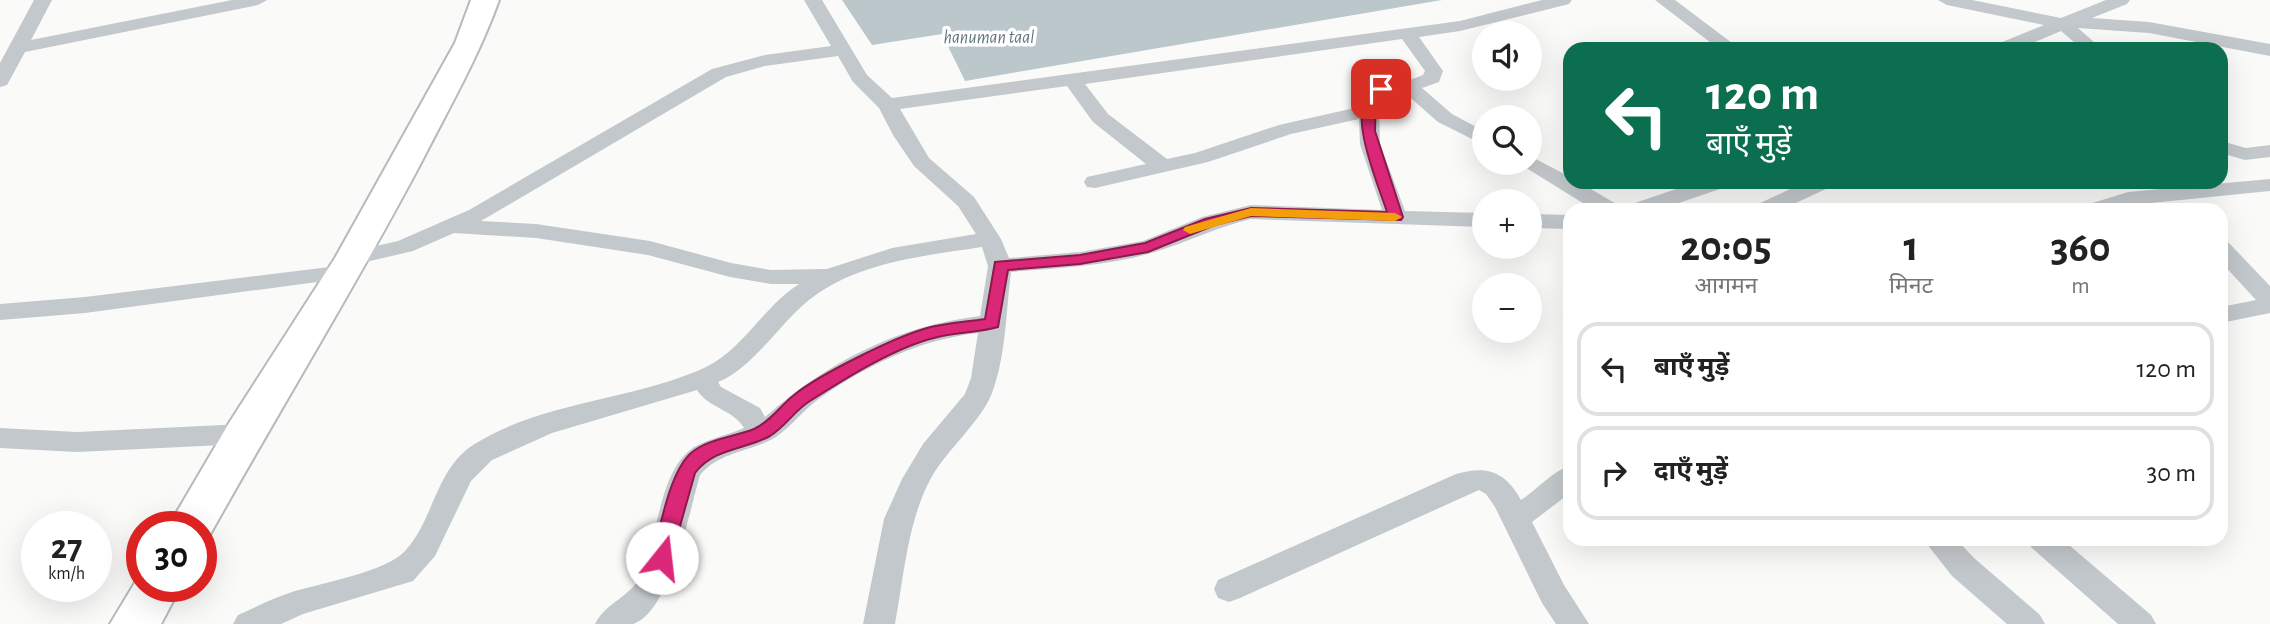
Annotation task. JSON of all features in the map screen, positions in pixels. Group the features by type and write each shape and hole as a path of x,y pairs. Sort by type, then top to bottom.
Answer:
{"main road":[{"path":"200,511 244,434 349,265 470,43 485,0"},
{"path":"135,624 148,602"}],"street":[{"path":"3,72 43,0"},
{"path":"18,48 258,0"},
{"path":"813,0 860,78 888,105 902,135 921,162 966,202 990,239 1000,266 985,378 977,397 933,451 916,479 899,519 879,624"},
{"path":"888,105 1460,26 1563,0"},
{"path":"1664,0 1721,42"},
{"path":"1947,0 2068,23 2126,25 2227,42"},
{"path":"2020,42 2121,0"},
{"path":"2068,23 2086,42"},
{"path":"1396,217 1370,144 1369,97 1372,92 1409,87 1432,78 1434,71 1407,33"},
{"path":"2228,42 2270,50"},
{"path":"0,312 85,305 349,265 405,246 512,195 719,74 745,64 844,50"},
{"path":"1073,80 1087,106 1098,117 1162,166"},
{"path":"1409,87 1445,118 1472,133"},
{"path":"1095,182 1201,158 1286,129 1370,111"},
{"path":"2228,149 2245,154 2270,172"},
{"path":"2245,154 2270,150"},
{"path":"1542,169 1563,182"},
{"path":"2228,186 2270,185"},
{"path":"1575,189 1598,203"},
{"path":"1657,203 1698,189"},
{"path":"1778,203 1807,189"},
{"path":"2116,203 2176,189"},
{"path":"2128,199 2136,203"},
{"path":"1000,266 1080,259 1148,247 1210,222 1251,212 1472,220"},
{"path":"1542,221 1563,222"},
{"path":"448,227 536,231 650,248 730,270 771,277 829,276"},
{"path":"249,624 295,604 402,572 415,564 424,552 462,473 473,460 493,446 553,421 703,379 733,362 769,322 803,292 829,276 893,257 990,239"},
{"path":"2228,256 2270,303 2228,313"},
{"path":"611,624 638,603 655,580 687,471 697,457 715,448 761,433 780,421 800,399 856,366 897,347 930,333 992,323"},
{"path":"703,379 712,393 750,415 761,433"},
{"path":"0,438 76,442 244,434"},
{"path":"1228,589 1466,482 1481,479 1496,486 1553,593 1573,624"},
{"path":"1515,518 1548,497 1563,483"},
{"path":"1944,546 1963,566 2029,624"},
{"path":"2050,546 2140,624"}],"water":[{"name":"hanuman taal","path":"842,0 1442,0 965,81 942,34 872,45"}],"slow traffic":[{"path":"1190,230 1251,212 1395,217"}],"route":[{"path":"662,558 687,471 697,457 715,448 761,433 780,421 800,399 856,366 897,347 930,333 992,323 1000,266 1080,259 1148,247 1210,222 1251,212 1396,217 1370,144 1368,131 1369,97 1372,92 1381,89"}]}
